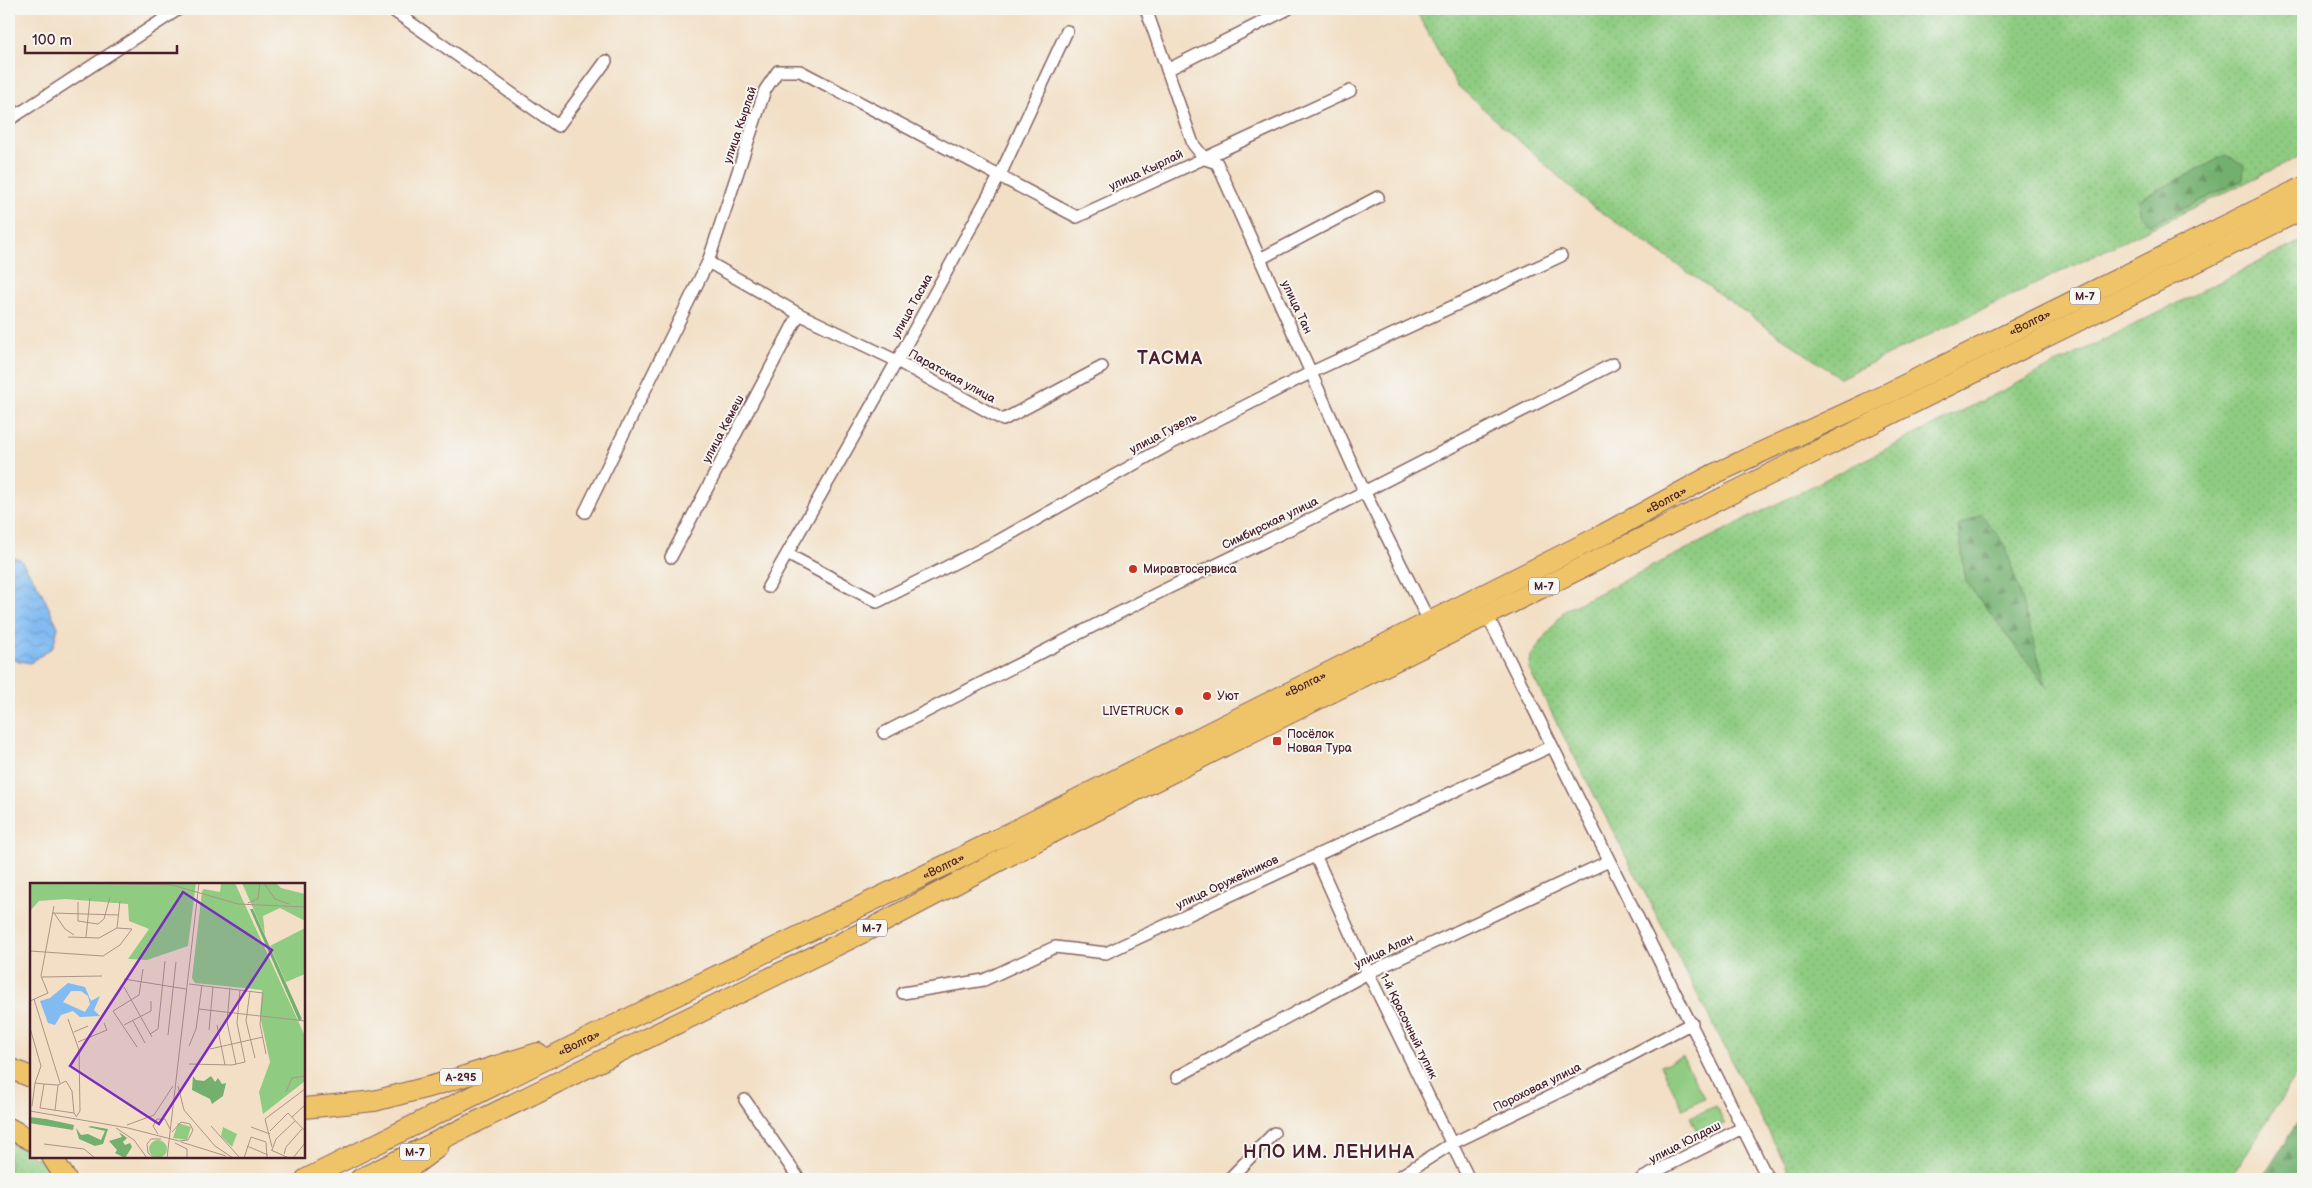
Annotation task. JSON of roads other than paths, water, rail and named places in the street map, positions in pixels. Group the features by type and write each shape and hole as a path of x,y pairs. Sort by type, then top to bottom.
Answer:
{"highway":[{"name":"«Волга»","path":"306,1179 613,1026 948,864 1604,534 1714,474 1866,404 2303,187"},
{"name":"«Волга»","path":"360,1179 872,928 1050,834 2303,210"},
{"name":"А-295","path":"305,1108 374,1101 436,1085 613,1026"},
{"path":"9,1068 30,1078"},
{"path":"9,1128 30,1139"},
{"path":"53,1158 66,1179"}],"main road":[{"path":"396,1179 469,1125"}],"street":[{"path":"9,120 179,9"},
{"path":"391,9 558,126 606,61"},
{"name":"улица Тан","path":"1146,9 1193,144 1205,159 1217,163 1364,491 1429,621"},
{"path":"1167,70 1288,9"},
{"name":"улица Тасма","path":"768,587 897,361 1000,175 1067,31"},
{"name":"улица Кырлай","path":"585,512 708,262 765,90 778,71 800,71 1077,217 1205,159"},
{"path":"1205,159 1350,91"},
{"path":"1260,260 1378,197"},
{"name":"улица Гузель","path":"787,554 877,602 998,541 1172,443 1312,372 1561,256"},
{"name":"Паратская улица","path":"708,262 799,314 897,361 1003,420 1102,367"},
{"name":"улица Кемеш","path":"671,557 799,314"},
{"name":"Симбирская улица","path":"884,733 1158,593 1317,516 1613,364"},
{"path":"1487,615 1692,1023 1768,1179"},
{"name":"улица Оружейников","path":"903,993 984,980 1055,947 1106,953 1552,746"},
{"name":"1-й Красочный тупик","path":"1316,856 1368,973 1469,1179"},
{"name":"улица Алан","path":"1177,1077 1368,973 1609,861"},
{"name":"Пороховая улица","path":"1396,1179 1451,1144 1586,1079 1692,1023"},
{"path":"745,1100 799,1179"},
{"name":"улица Юлдаш","path":"1640,1179 1742,1128"},
{"path":"1229,1179 1274,1133"}],"water":[{"path":"9,557 20,559 40,589 58,627 53,647 30,663 9,659"}],"place":[{"name":"Миравтосервиса","path":"1133,569"},
{"name":"Уют","path":"1207,696"},
{"name":"LIVETRUCK","path":"1179,711"},
{"name":"Посёлок Новая Тура","path":"1277,741"}],"district":[{"name":"ТАСМА","path":"1170,358"},
{"name":"НПО ИМ. ЛЕНИНА","path":"1329,1152"}]}
